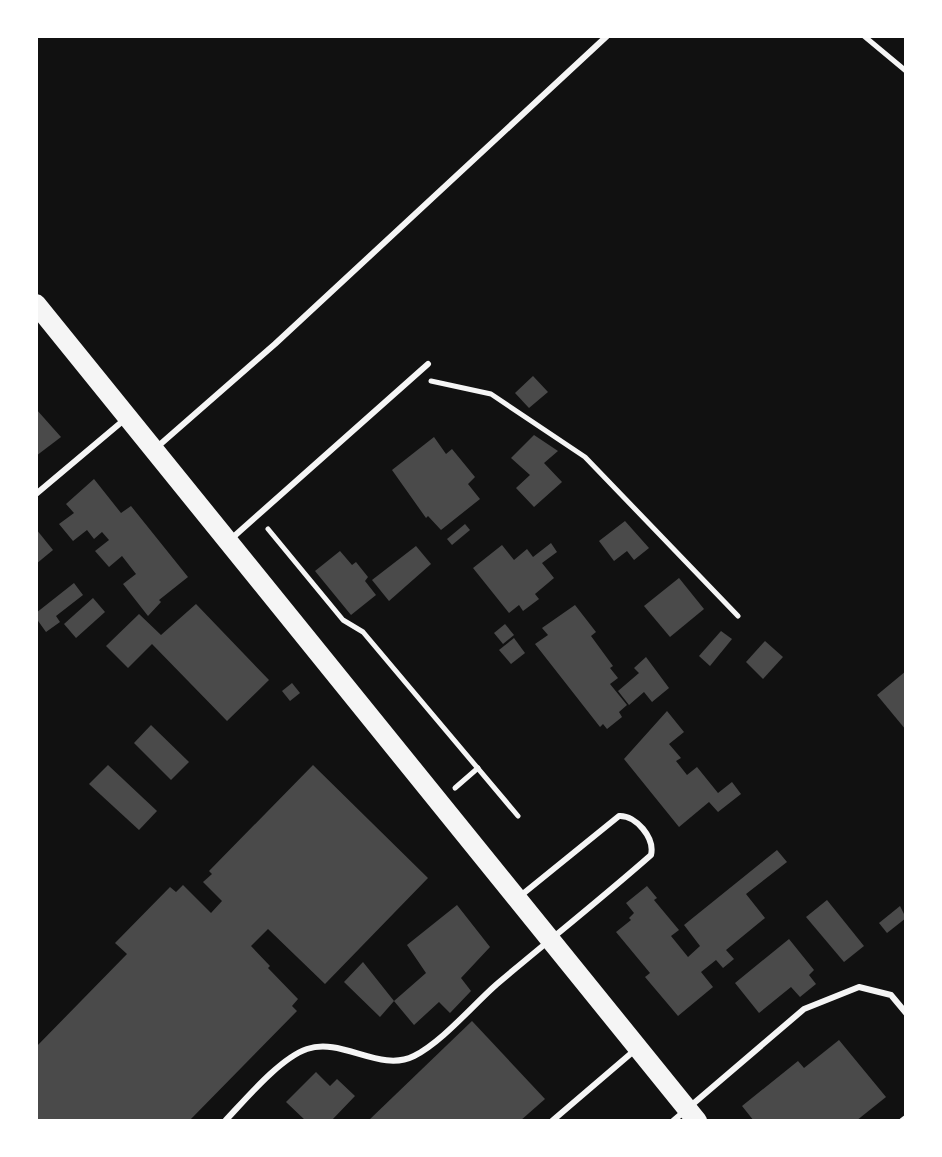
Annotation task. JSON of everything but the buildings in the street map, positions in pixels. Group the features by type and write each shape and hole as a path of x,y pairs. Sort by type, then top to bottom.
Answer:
{"main road":[{"path":"36,304 638,1047 686,1117"}],"lane":[{"path":"153,450 275,344 607,36"},
{"path":"228,541 428,364"},
{"path":"36,494 126,418"},
{"path":"225,1121 258,1086 306,1049 334,1048 399,1061 412,1058 552,941 651,855 653,849 643,829 625,816 613,819 517,899"},
{"path":"686,1117 804,1009 859,987 891,995 906,1013"},
{"path":"552,1121 638,1047"}],"path":[{"path":"864,36 906,71"},
{"path":"413,377 491,394 585,457 738,616"},
{"path":"257,516 343,620 363,632 518,816"}]}
